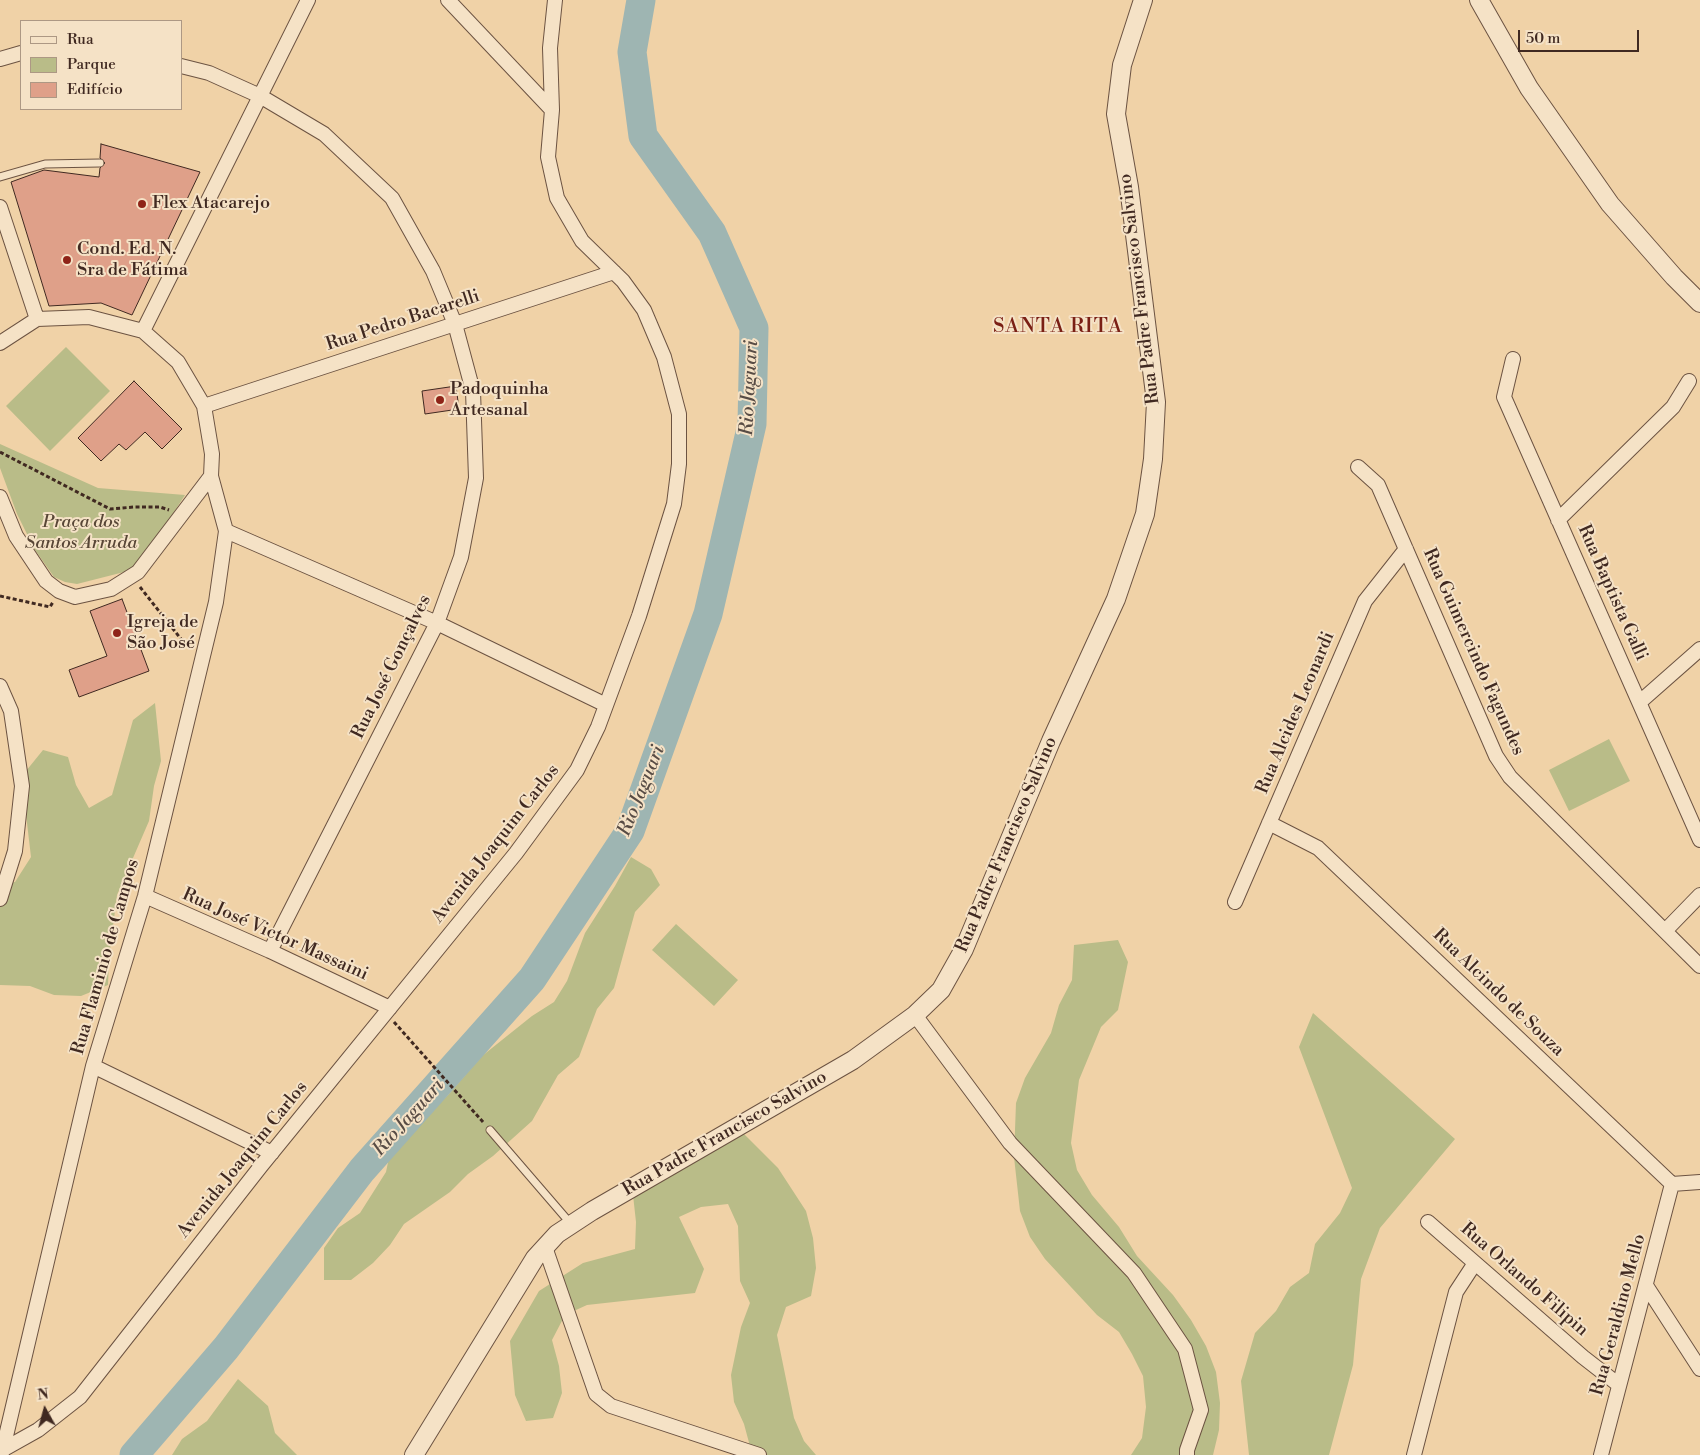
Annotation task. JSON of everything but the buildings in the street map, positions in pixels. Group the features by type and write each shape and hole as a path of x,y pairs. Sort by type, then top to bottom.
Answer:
{"street":[{"path":"143,331 308,0"},
{"path":"448,0 552,110"},
{"name":"Avenida Joaquim Carlos","path":"2,1452 38,1430 80,1397 272,1153 516,853 577,770 606,705 639,616 674,504 679,464 679,414 664,357 644,310 614,272 582,241 557,198 548,157 552,110 550,48 555,0"},
{"name":"Rua Padre Francisco Salvino","path":"414,1455 535,1258 557,1234 853,1060 915,1015 941,990 964,950 1051,741 1116,599 1145,514 1153,459 1156,402 1129,187 1116,114 1122,65 1142,0"},
{"path":"1479,0 1529,88 1610,204 1674,277 1700,303"},
{"path":"0,59 20,54"},
{"name":"Rua José Gonçalves","path":"182,66 209,73 260,96 324,134 392,198 432,271 455,324 473,391 476,478 461,557 437,623 270,951"},
{"path":"0,207 37,319 0,343"},
{"name":"Rua Pedro Bacarelli","path":"204,406 614,272"},
{"name":"Rua Flaminio de Campos","path":"2,1452 93,1066 145,896 216,602 226,531 212,476 212,454 204,406 178,362 143,331 88,317 37,319"},
{"name":"Rua Baptista Galli","path":"1513,359 1504,397 1700,840"},
{"path":"1558,520 1673,407 1689,380"},
{"name":"Rua Guimercindo Fagundes","path":"1358,466 1378,485 1496,756 1510,777 1700,966"},
{"path":"0,497 16,536 46,581 59,591 75,597 94,595 131,578 138,572 212,476"},
{"path":"226,531 437,623 606,705"},
{"name":"Rua Alcides Leonardi","path":"1235,902 1365,601 1406,549"},
{"path":"1640,701 1700,649"},
{"path":"0,686 11,711 22,786 15,851 0,898"},
{"name":"Rua Alcindo de Souza","path":"1269,823 1318,848 1672,1184"},
{"path":"1666,931 1700,895"},
{"name":"Rua José Victor Massaini","path":"145,896 270,951 388,1010"},
{"path":"915,1015 1010,1143 1134,1273 1185,1349 1201,1410 1187,1455"},
{"path":"93,1066 272,1153"},
{"path":"1672,1184 1700,1182"},
{"name":"Rua Geraldino Mello","path":"1601,1455 1647,1287 1672,1184"},
{"name":"Rua Orlando Filipin","path":"1428,1222 1619,1385"},
{"path":"545,1247 596,1394 611,1406 759,1455"},
{"path":"1414,1455 1456,1292 1475,1263"},
{"path":"1647,1287 1700,1369"}],"lane":[{"path":"0,176 45,164 100,163"},
{"path":"490,1130 571,1225"}],"path":[{"path":"0,452 110,509 160,507 184,514"},
{"path":"131,578 181,639 203,656"},
{"path":"0,596 50,607"},
{"path":"388,1010 418,1050 490,1130"}],"green space":[{"path":"66,347 110,391 50,451 6,406"},
{"name":"Praça dos Santos Arruda","path":"0,444 98,488 185,495 165,526 132,570 77,584 65,582 54,577 35,550 17,514 0,468"},
{"path":"155,703 161,761 154,786 149,821 117,895 109,958 108,985 81,996 54,995 30,986 0,985 0,884 15,882 31,857 25,806 26,771 43,750 68,757 76,785 89,808 112,795 133,720"},
{"path":"1609,739 1630,781 1569,811 1549,770"},
{"path":"631,857 651,869 660,885 635,912 614,988 597,1009 579,1057 558,1075 532,1121 493,1156 468,1174 450,1192 404,1224 390,1245 373,1263 351,1280 324,1280 324,1248 338,1228 360,1213 386,1172 391,1148 448,1095 482,1056 532,1016 554,1002 567,981 585,933"},
{"path":"676,924 738,980 714,1006 652,950"},
{"path":"1118,940 1128,962 1118,1010 1101,1027 1079,1080 1071,1143 1077,1170 1092,1195 1119,1227 1137,1256 1173,1295 1191,1320 1206,1346 1216,1372 1220,1403 1219,1430 1213,1455 1131,1455 1142,1438 1146,1407 1143,1376 1119,1332 1097,1315 1045,1259 1030,1237 1020,1211 1014,1157 1016,1103 1025,1078 1051,1033 1059,1005 1072,980 1074,945"},
{"path":"1313,1013 1455,1139 1380,1228 1361,1279 1353,1365 1329,1455 1249,1455 1241,1381 1255,1333 1276,1311 1290,1287 1309,1273 1315,1244 1340,1213 1352,1188 1299,1047"},
{"path":"736,1126 778,1168 806,1211 813,1238 816,1268 811,1296 786,1307 777,1335 794,1418 804,1441 816,1455 755,1455 751,1450 744,1424 734,1402 731,1375 741,1327 750,1303 740,1281 738,1226 728,1204 701,1207 679,1217 704,1269 695,1293 587,1305 565,1315 552,1340 559,1366 562,1393 553,1418 526,1421 515,1395 510,1341 539,1291 583,1263 635,1249 636,1222 633,1195 650,1174 668,1156"},
{"path":"238,1379 268,1406 275,1433 297,1455 172,1455 182,1439 207,1421"}],"waterway":[{"name":"Rio Jaguari","path":"134,1455 226,1348 362,1170 532,979 630,831 708,614 752,424 754,328 712,233 643,136 632,52 641,0"}],"place":[{"name":"Flex Atacarejo","path":"142,204"},
{"name":"Cond. Ed. N. Sra de Fátima","path":"67,260"},
{"name":"Padoquinha Artesanal","path":"440,400"},
{"name":"Igreja de São José","path":"117,633"}],"district":[{"name":"SANTA RITA","path":"1058,327"}]}
